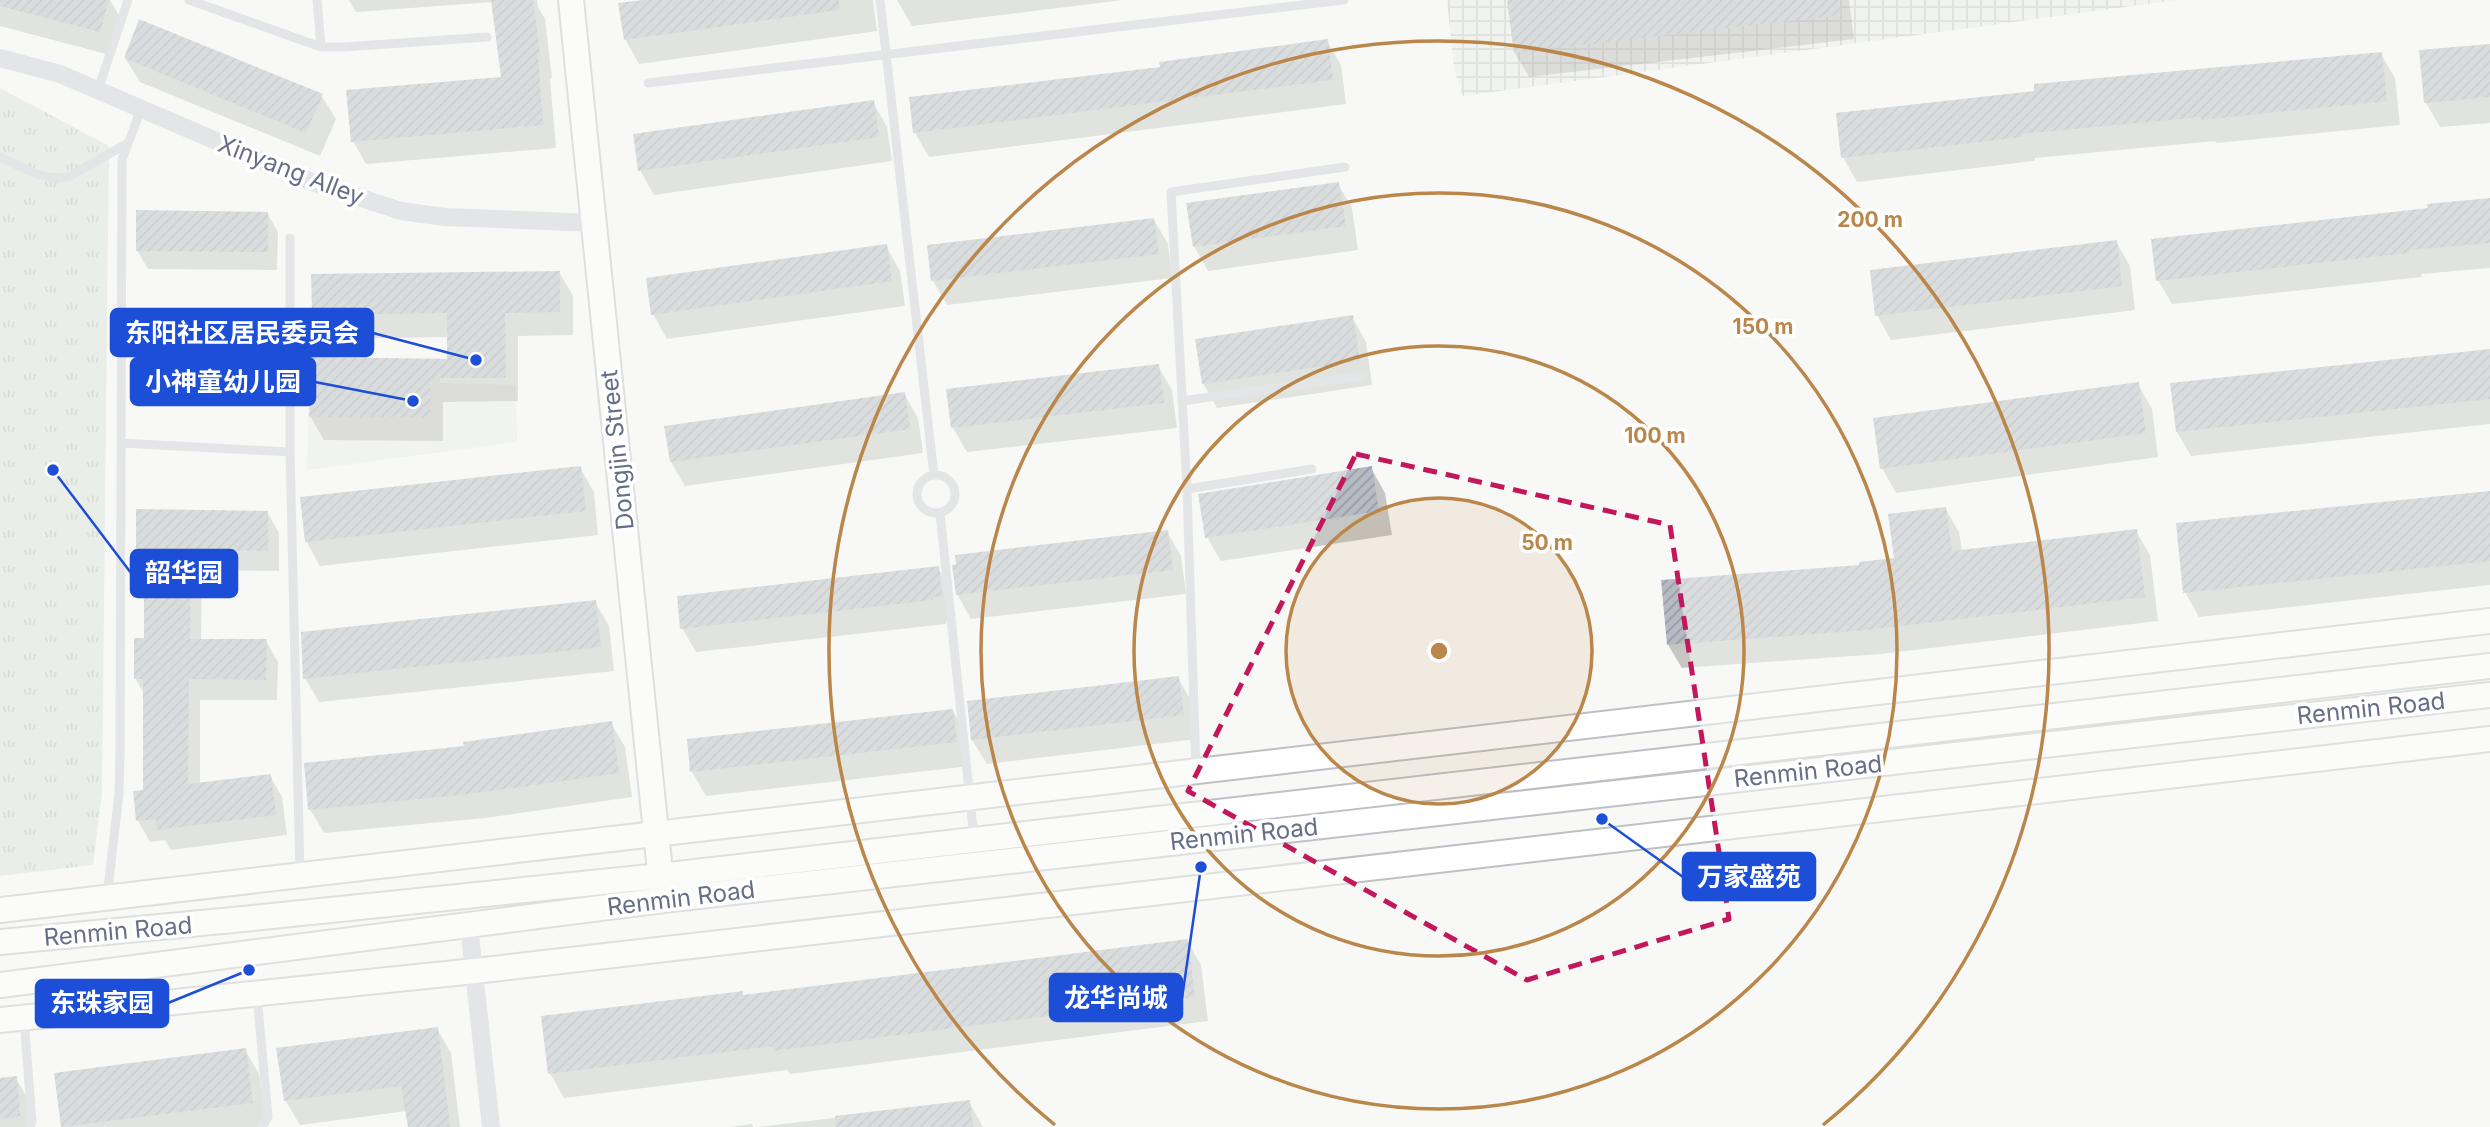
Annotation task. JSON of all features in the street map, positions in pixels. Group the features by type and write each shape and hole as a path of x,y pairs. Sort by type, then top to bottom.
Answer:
{"street":[{"name":"Dongjin Street","path":"571,0 661,888"},
{"name":"Xinyang Alley","path":"0,58 60,74 312,182 401,211 444,217 595,223"},
{"path":"0,910 2490,621"},
{"name":"Renmin Road","path":"0,985 469,926 661,888 974,840 2490,666"},
{"name":"Renmin Road","path":"0,942 233,920 661,888 2490,695"},
{"path":"12,1019 475,971 2490,739"},
{"path":"228,885 233,920"},
{"path":"469,926 491,1127"}],"lane":[{"path":"98,90 128,0"},
{"path":"189,0 321,47 487,37"},
{"path":"317,0 321,47"},
{"path":"880,0 934,475"},
{"path":"648,83 1344,0"},
{"path":"107,899 119,793 122,160 141,108"},
{"path":"0,157 49,178 60,179 128,144"},
{"path":"1196,772 1187,489 1171,192 1345,167"},
{"path":"289,238 290,452 300,876"},
{"path":"1182,401 1363,376"},
{"path":"121,443 290,452"},
{"path":"1187,489 1312,469"},
{"path":"934,475 941,475 952,482 955,495 951,506 940,513 928,512 918,503 917,497 917,490 923,479 934,475"},
{"path":"940,513 974,840"},
{"path":"257,993 268,1117 262,1127"},
{"path":"12,1019 32,1122 30,1127"}],"highlighted area":[{"path":"1356,454 1670,525 1729,919 1527,980 1188,791"}],"shaded area":[{"path":"1447,0 2177,0 1463,96 1454,69"},
{"path":"310,357 440,358 440,383 516,385 517,442 307,470"}],"green space":[{"path":"0,88 109,146 102,793 93,865 0,876"}],"building":[{"path":"0,0 109,0 100,32 0,6"},
{"path":"491,0 533,0 540,55 543,125 351,142 346,90 501,77"},
{"path":"643,0 839,0 839,10 624,40 618,3"},
{"path":"1507,0 1839,0 1841,15 1514,53"},
{"path":"139,19 323,94 306,133 124,58"},
{"path":"1328,39 1333,80 913,133 909,97 1160,67 1159,62"},
{"path":"2490,44 2490,97 2424,103 2419,50"},
{"path":"2382,52 2387,101 2201,120 2201,117 2022,134 2023,137 1841,158 1836,113 2034,91 2034,84"},
{"path":"874,100 879,137 638,171 633,134"},
{"path":"1339,182 1346,226 1193,247 1186,203"},
{"path":"2490,198 2490,243 2409,250 2409,253 2156,281 2151,239 2428,208 2427,204"},
{"path":"136,210 268,212 268,252 136,251"},
{"path":"1154,218 1159,254 931,281 927,245"},
{"path":"2117,240 2122,286 1875,316 1870,270"},
{"path":"887,244 892,281 651,315 646,278"},
{"path":"560,271 560,312 505,313 506,378 431,378 430,417 309,417 310,357 447,359 447,313 312,315 311,274"},
{"path":"1353,315 1360,361 1202,384 1195,339"},
{"path":"137,341 270,343 270,383 137,382"},
{"path":"2490,349 2490,399 2176,432 2170,383"},
{"path":"1159,364 1164,403 951,428 946,389"},
{"path":"2139,382 2146,433 1880,469 1873,418"},
{"path":"905,392 910,429 670,462 664,426"},
{"path":"581,466 586,511 305,542 300,497"},
{"path":"1372,466 1379,511 1205,538 1198,494"},
{"path":"2490,491 2490,561 2183,593 2176,523"},
{"path":"1946,507 1952,551 2137,529 2145,597 1867,630 1667,645 1661,580 1859,565 1859,562 1894,558 1888,514"},
{"path":"136,509 268,511 268,551 191,550 190,639 267,639 266,680 189,679 188,784 271,774 276,815 157,830 156,819 136,821 133,791 143,790 143,679 134,679 134,638 144,638 144,550 136,550"},
{"path":"1168,530 1173,570 956,595 952,565 956,564 955,555"},
{"path":"939,566 942,596 933,597 933,600 680,629 677,596"},
{"path":"596,600 601,647 303,679 301,632"},
{"path":"1179,676 1184,715 971,740 967,701"},
{"path":"953,709 957,742 690,772 687,739"},
{"path":"612,721 619,773 470,794 308,810 304,763 464,746 463,742"},
{"path":"1188,939 1195,997 774,1051 774,1046 548,1074 541,1016 743,991 743,995"},
{"path":"438,1027 450,1127 408,1127 401,1086 284,1101 276,1048"},
{"path":"246,1048 253,1103 61,1127 54,1073"},
{"path":"17,1076 20,1116 0,1119 0,1078"},
{"path":"970,1100 973,1127 836,1127 835,1116"}],"place":[{"name":"东阳社区居民委员会","path":"476,360"},
{"name":"小神童幼儿园","path":"413,401"},
{"name":"韶华园","path":"53,470"},
{"name":"万家盛苑","path":"1602,819"},
{"name":"龙华尚城","path":"1201,867"},
{"name":"东珠家园","path":"249,970"}]}
